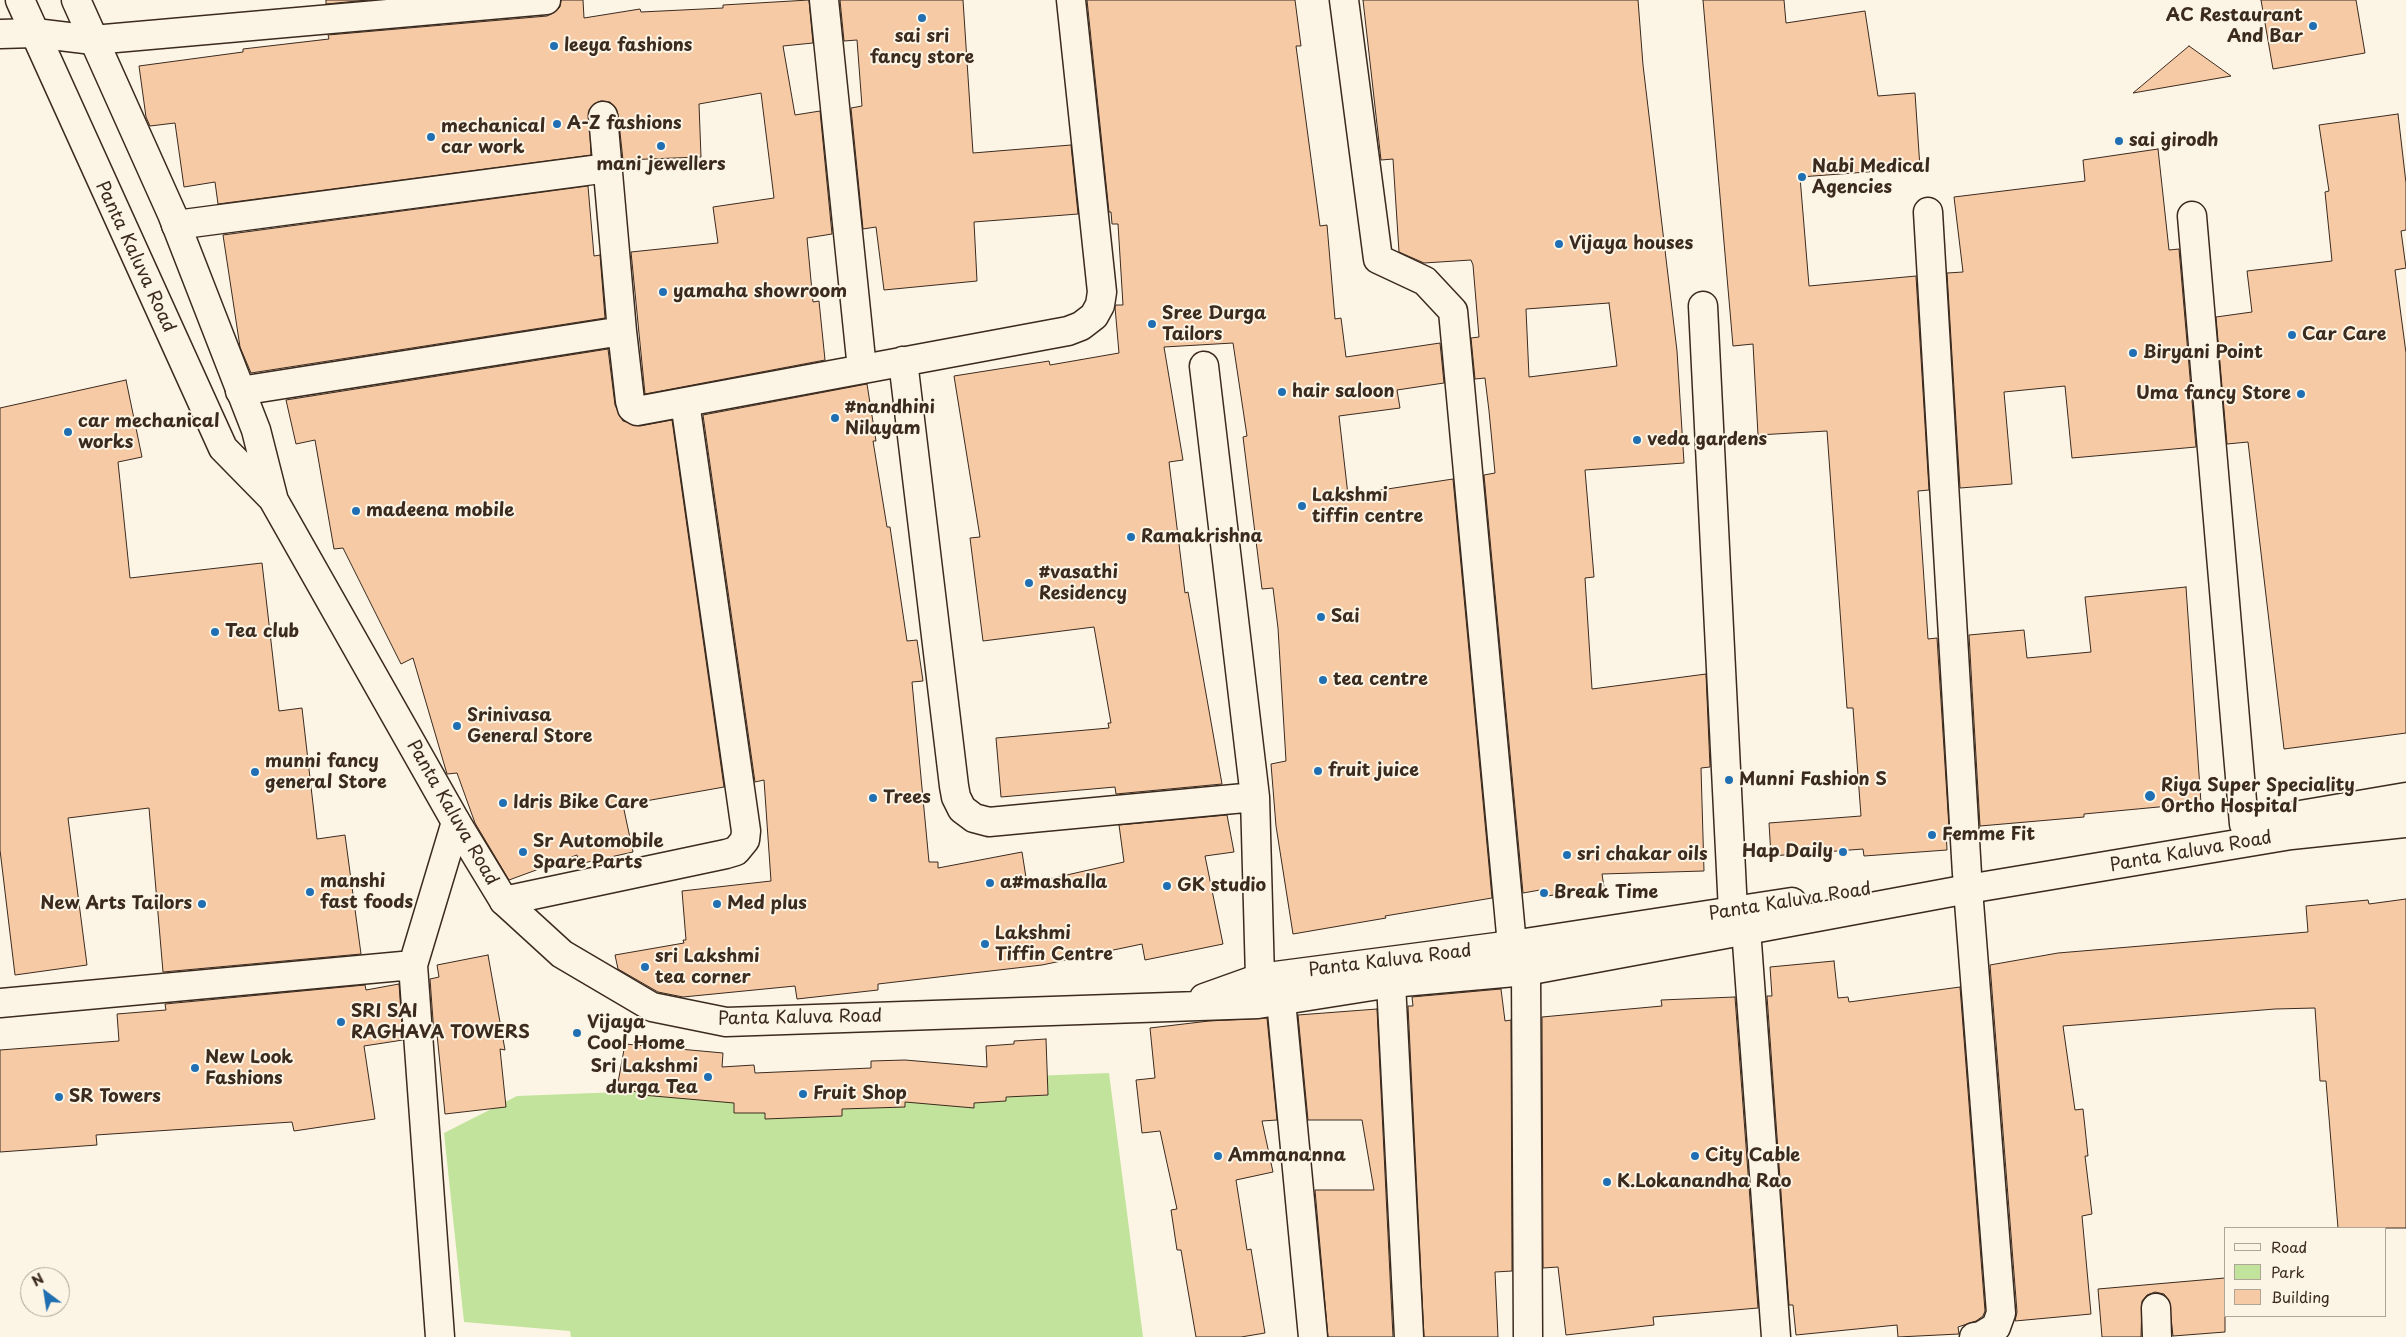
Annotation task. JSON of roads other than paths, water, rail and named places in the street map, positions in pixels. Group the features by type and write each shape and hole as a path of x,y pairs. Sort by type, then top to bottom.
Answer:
{"street":[{"name":"Panta Kaluva Road","path":"20,0 223,448 273,499 456,822 504,901 562,954 652,1008 726,1022 1176,1008 1266,994 1512,946 1740,920 1967,882 2290,835 2406,823"},
{"name":"Panta Kaluva Road","path":"76,0 176,225 256,430 273,499"},
{"path":"0,34 35,33 93,40 546,0"},
{"path":"824,0 862,369"},
{"path":"603,116 622,330 632,408 637,411 1068,331 1082,326 1094,316 1100,305 1102,292 1071,0"},
{"path":"1344,0 1378,259 1425,281 1454,311 1512,946"},
{"path":"176,225 608,168"},
{"path":"1928,212 1967,882 2001,1314 1996,1327 1981,1336 1974,1337"},
{"path":"2192,216 2244,824"},
{"path":"1703,306 1740,920 1776,1337"},
{"path":"240,391 622,330"},
{"path":"903,361 954,786 956,797 962,808 974,818 989,822 1255,797"},
{"path":"1204,366 1255,797 1266,994 1313,1337"},
{"path":"504,901 726,854 736,851 745,840 746,831 685,402"},
{"name":"Panta Kaluva Road","path":"1967,882 2143,841 2406,797"},
{"path":"440,1337 413,965 456,822"},
{"name":"Panta Kaluva Road","path":"1266,994 1526,971 1740,920"},
{"path":"0,1003 413,965"},
{"path":"1526,971 1528,1337"},
{"path":"1391,984 1409,1337"},
{"path":"2156,1308 2157,1337"}],"place":[{"name":"sai sri fancy store","path":"922,18"},
{"name":"AC Restaurant And Bar","path":"2313,26"},
{"name":"leeya fashions","path":"554,46"},
{"name":"A-Z fashions","path":"557,124"},
{"name":"mechanical car work","path":"431,137"},
{"name":"sai girodh","path":"2119,141"},
{"name":"mani jewellers","path":"661,146"},
{"name":"Nabi Medical Agencies","path":"1802,177"},
{"name":"Vijaya houses","path":"1559,244"},
{"name":"yamaha showroom","path":"663,292"},
{"name":"Sree Durga Tailors","path":"1152,324"},
{"name":"Car Care","path":"2292,335"},
{"name":"Biryani Point","path":"2133,353"},
{"name":"hair saloon","path":"1282,392"},
{"name":"Uma fancy Store","path":"2301,394"},
{"name":"#nandhini Nilayam","path":"835,418"},
{"name":"car mechanical works","path":"68,432"},
{"name":"veda gardens","path":"1637,440"},
{"name":"Lakshmi tiffin centre","path":"1302,506"},
{"name":"madeena mobile","path":"356,511"},
{"name":"Ramakrishna","path":"1131,537"},
{"name":"#vasathi Residency","path":"1029,583"},
{"name":"Sai","path":"1321,617"},
{"name":"Tea club","path":"215,632"},
{"name":"tea centre","path":"1323,680"},
{"name":"Srinivasa General Store","path":"457,726"},
{"name":"fruit juice","path":"1318,771"},
{"name":"munni fancy general Store","path":"255,772"},
{"name":"Munni Fashion S","path":"1729,780"},
{"name":"Riya Super Speciality Ortho Hospital","path":"2150,796"},
{"name":"Trees","path":"873,798"},
{"name":"Idris Bike Care","path":"503,803"},
{"name":"Femme Fit","path":"1932,835"},
{"name":"Sr Automobile Spare Parts","path":"523,852"},
{"name":"Hap Daily","path":"1843,852"},
{"name":"sri chakar oils","path":"1567,855"},
{"name":"a#mashalla","path":"990,883"},
{"name":"GK studio","path":"1167,886"},
{"name":"manshi fast foods","path":"310,892"},
{"name":"Break Time","path":"1544,893"},
{"name":"New Arts Tailors","path":"202,904"},
{"name":"Med plus","path":"717,904"},
{"name":"Lakshmi Tiffin Centre","path":"985,944"},
{"name":"sri Lakshmi tea corner","path":"645,967"},
{"name":"SRI SAI RAGHAVA TOWERS","path":"341,1022"},
{"name":"Vijaya Cool Home","path":"577,1033"},
{"name":"New Look Fashions","path":"195,1068"},
{"name":"Sri Lakshmi durga Tea","path":"708,1077"},
{"name":"Fruit Shop","path":"803,1094"},
{"name":"SR Towers","path":"59,1097"},
{"name":"Ammananna","path":"1218,1156"},
{"name":"City Cable","path":"1695,1156"},
{"name":"K.Lokanandha Rao","path":"1607,1182"}]}
